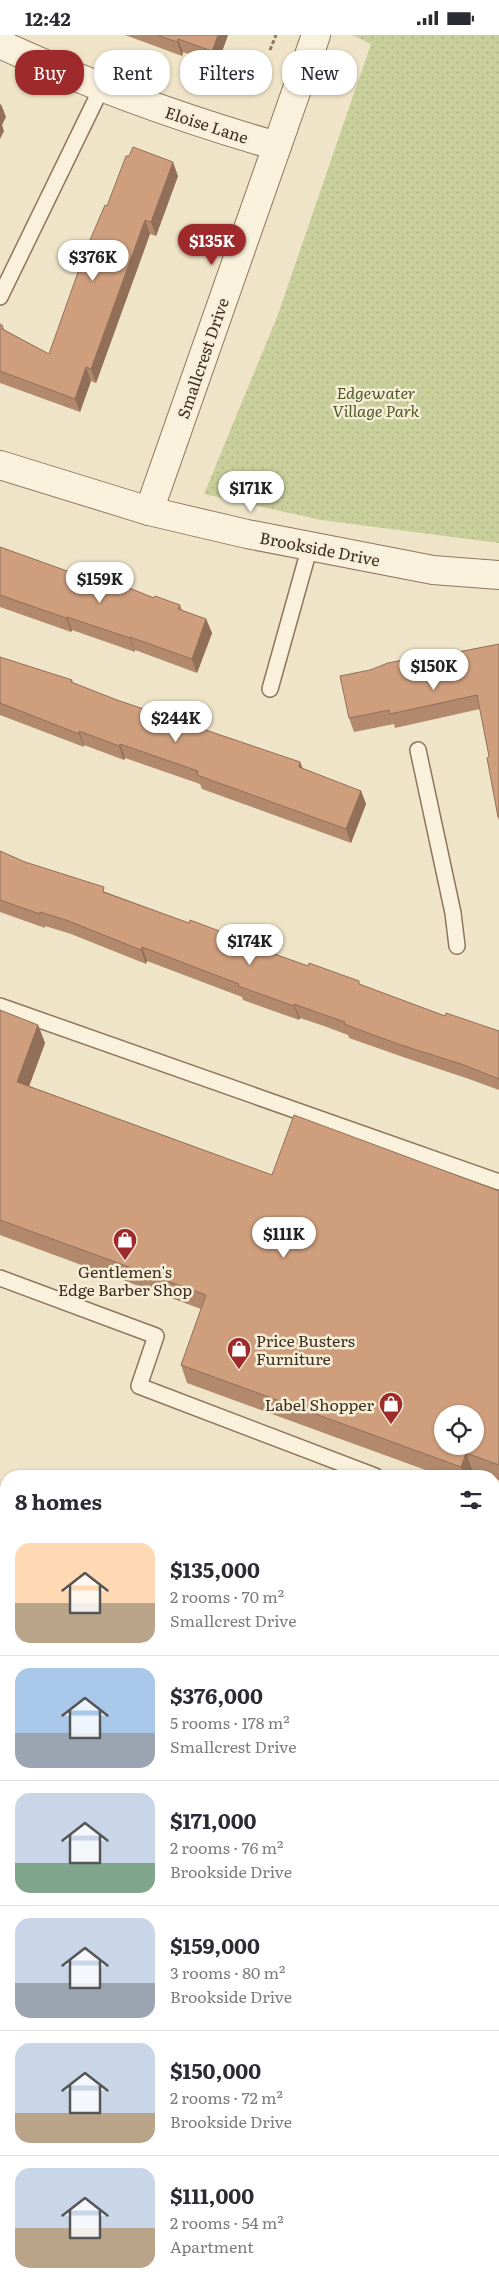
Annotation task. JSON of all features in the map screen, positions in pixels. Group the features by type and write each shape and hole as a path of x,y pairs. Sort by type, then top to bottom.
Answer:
{"street":[{"name":"Smallcrest Drive","path":"149,511 316,35"},
{"name":"Eloise Lane","path":"0,44 48,67 94,84"},
{"name":"Eloise Lane","path":"124,95 277,146"},
{"name":"Brookside Drive","path":"0,465 149,511 247,534 433,570 499,575"}],"lane":[{"path":"0,297 98,95"},
{"path":"270,689 310,546"},
{"path":"418,750 453,913 457,946"},
{"path":"0,1006 499,1181"},
{"path":"0,1278 156,1336 139,1386 359,1470"}],"path":[{"path":"270,50 276,35"}],"green space":[{"name":"Edgewater Village Park","path":"352,35 499,35 499,543 321,520 204,494 277,317 353,95 357,95 357,85 371,44"}],"building":[{"path":"157,35 218,35 212,50 178,39 177,42"},
{"path":"133,147 173,162 151,222 145,220 91,369 86,367 75,399 0,371 0,324 3,326 2,329 49,354 87,247 105,205 107,206 126,156 129,156"},
{"path":"0,547 120,590 122,585 154,598 155,596 180,605 178,609 206,619 192,659 0,595"},
{"path":"499,644 498,817 477,695 390,714 389,710 349,718 340,676 370,670 388,663 437,653 438,656"},
{"path":"0,657 72,680 71,682 117,700 300,762 299,767 361,791 346,829 197,775 198,771 79,731 79,734 0,703"},
{"path":"0,851 25,862 104,887 103,892 189,923 190,920 230,935 232,930 255,939 253,945 280,956 308,966 309,963 359,981 359,984 445,1016 446,1013 499,1031 499,1079 344,1024 345,1022 238,986 239,984 142,947 141,950 66,920 40,912 40,914 0,900"},
{"path":"0,1010 38,1025 17,1082 272,1175 294,1115 499,1191 499,1465 472,1455 484,1455 484,1405 434,1405 434,1455 465,1455 461,1467 181,1365 206,1295 0,1220"}],"place":[{"name":"Gentlemen's Edge Barber Shop","path":"125,1261"},
{"name":"Price Busters Furniture","path":"239,1370"},
{"name":"Label Shopper","path":"391,1425"}]}
